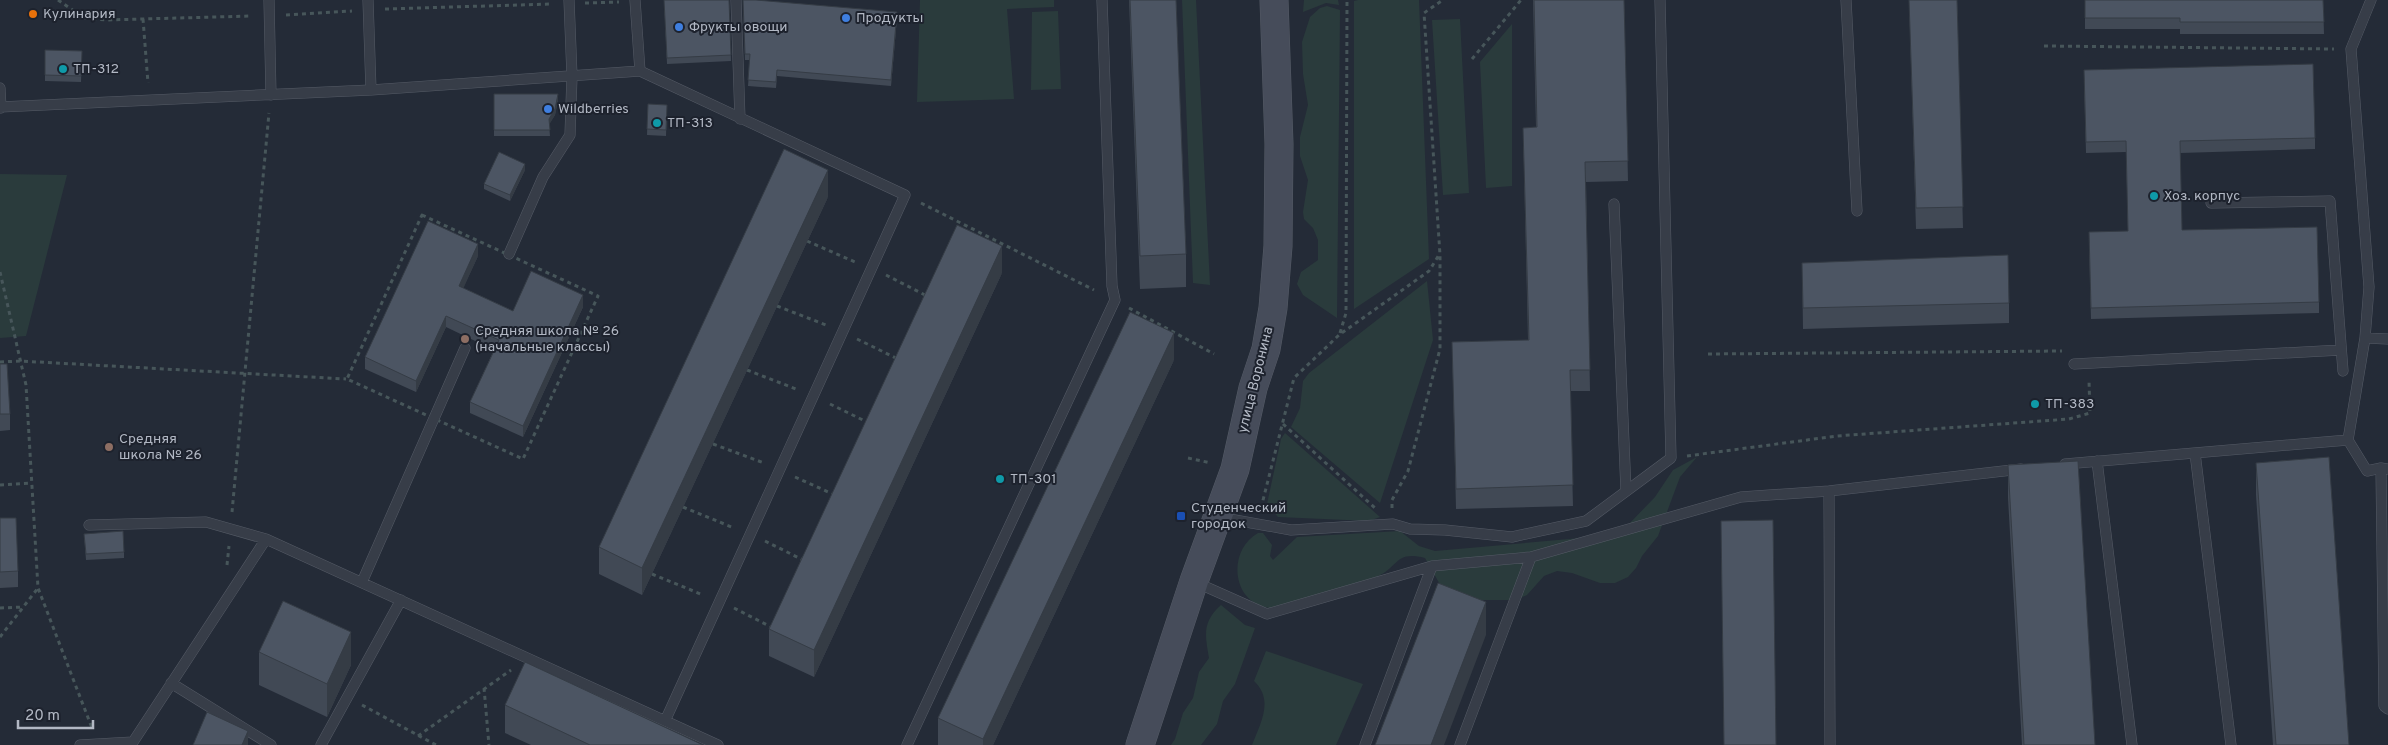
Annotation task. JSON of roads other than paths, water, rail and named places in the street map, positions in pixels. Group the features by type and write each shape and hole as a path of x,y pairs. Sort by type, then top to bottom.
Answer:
{"street":[{"name":"улица Воронина","path":"1140,745 1194,581 1234,469 1253,388 1266,349 1273,308 1278,246 1278,144 1274,0"}],"lane":[{"path":"269,0 271,95"},
{"path":"736,0 740,119"},
{"path":"907,745 1115,300 1112,286 1102,0"},
{"path":"1217,517 1291,530 1393,524 1410,529 1445,530 1512,537 1586,520 1671,458 1660,0"},
{"path":"1846,0 1857,210"},
{"path":"2371,0 2351,49 2368,287 2365,338 2348,440 2367,471 2384,469 2384,706 2388,710"},
{"path":"636,1 640,71"},
{"path":"509,254 544,177 570,134 572,76 569,2"},
{"path":"368,5 370,90"},
{"path":"0,88 1,108 370,90 640,71 905,195 665,721"},
{"path":"2211,203 2330,201 2343,371"},
{"path":"1614,204 1626,491"},
{"path":"2365,338 2388,339"},
{"path":"362,582 465,348"},
{"path":"2074,364 2342,350"},
{"path":"2056,465 2348,440"},
{"path":"2195,453 2230,745"},
{"path":"2097,462 2132,745"},
{"path":"1194,581 1267,614 1432,566 1531,557 1741,497 1829,491 2036,467"},
{"path":"1829,491 1830,745"},
{"path":"89,526 206,522 266,538 718,745"},
{"path":"80,745 133,742 266,538"},
{"path":"1460,745 1531,557"},
{"path":"1365,745 1432,566"},
{"path":"321,745 401,600"},
{"path":"171,683 271,745"}],"place":[{"name":"Кулинария","path":"33,14"},
{"name":"Продукты","path":"846,18"},
{"name":"Фрукты овощи","path":"679,27"},
{"name":"ТП-312","path":"63,69"},
{"name":"Wildberries","path":"548,109"},
{"name":"ТП-313","path":"657,123"},
{"name":"Хоз. корпус","path":"2154,196"},
{"name":"Средняя школа № 26 (начальные классы)","path":"465,339"},
{"name":"ТП-383","path":"2035,404"},
{"name":"Средняя школа № 26","path":"109,447"},
{"name":"ТП-301","path":"1000,479"},
{"name":"Студенческий городок","path":"1181,516"}]}
